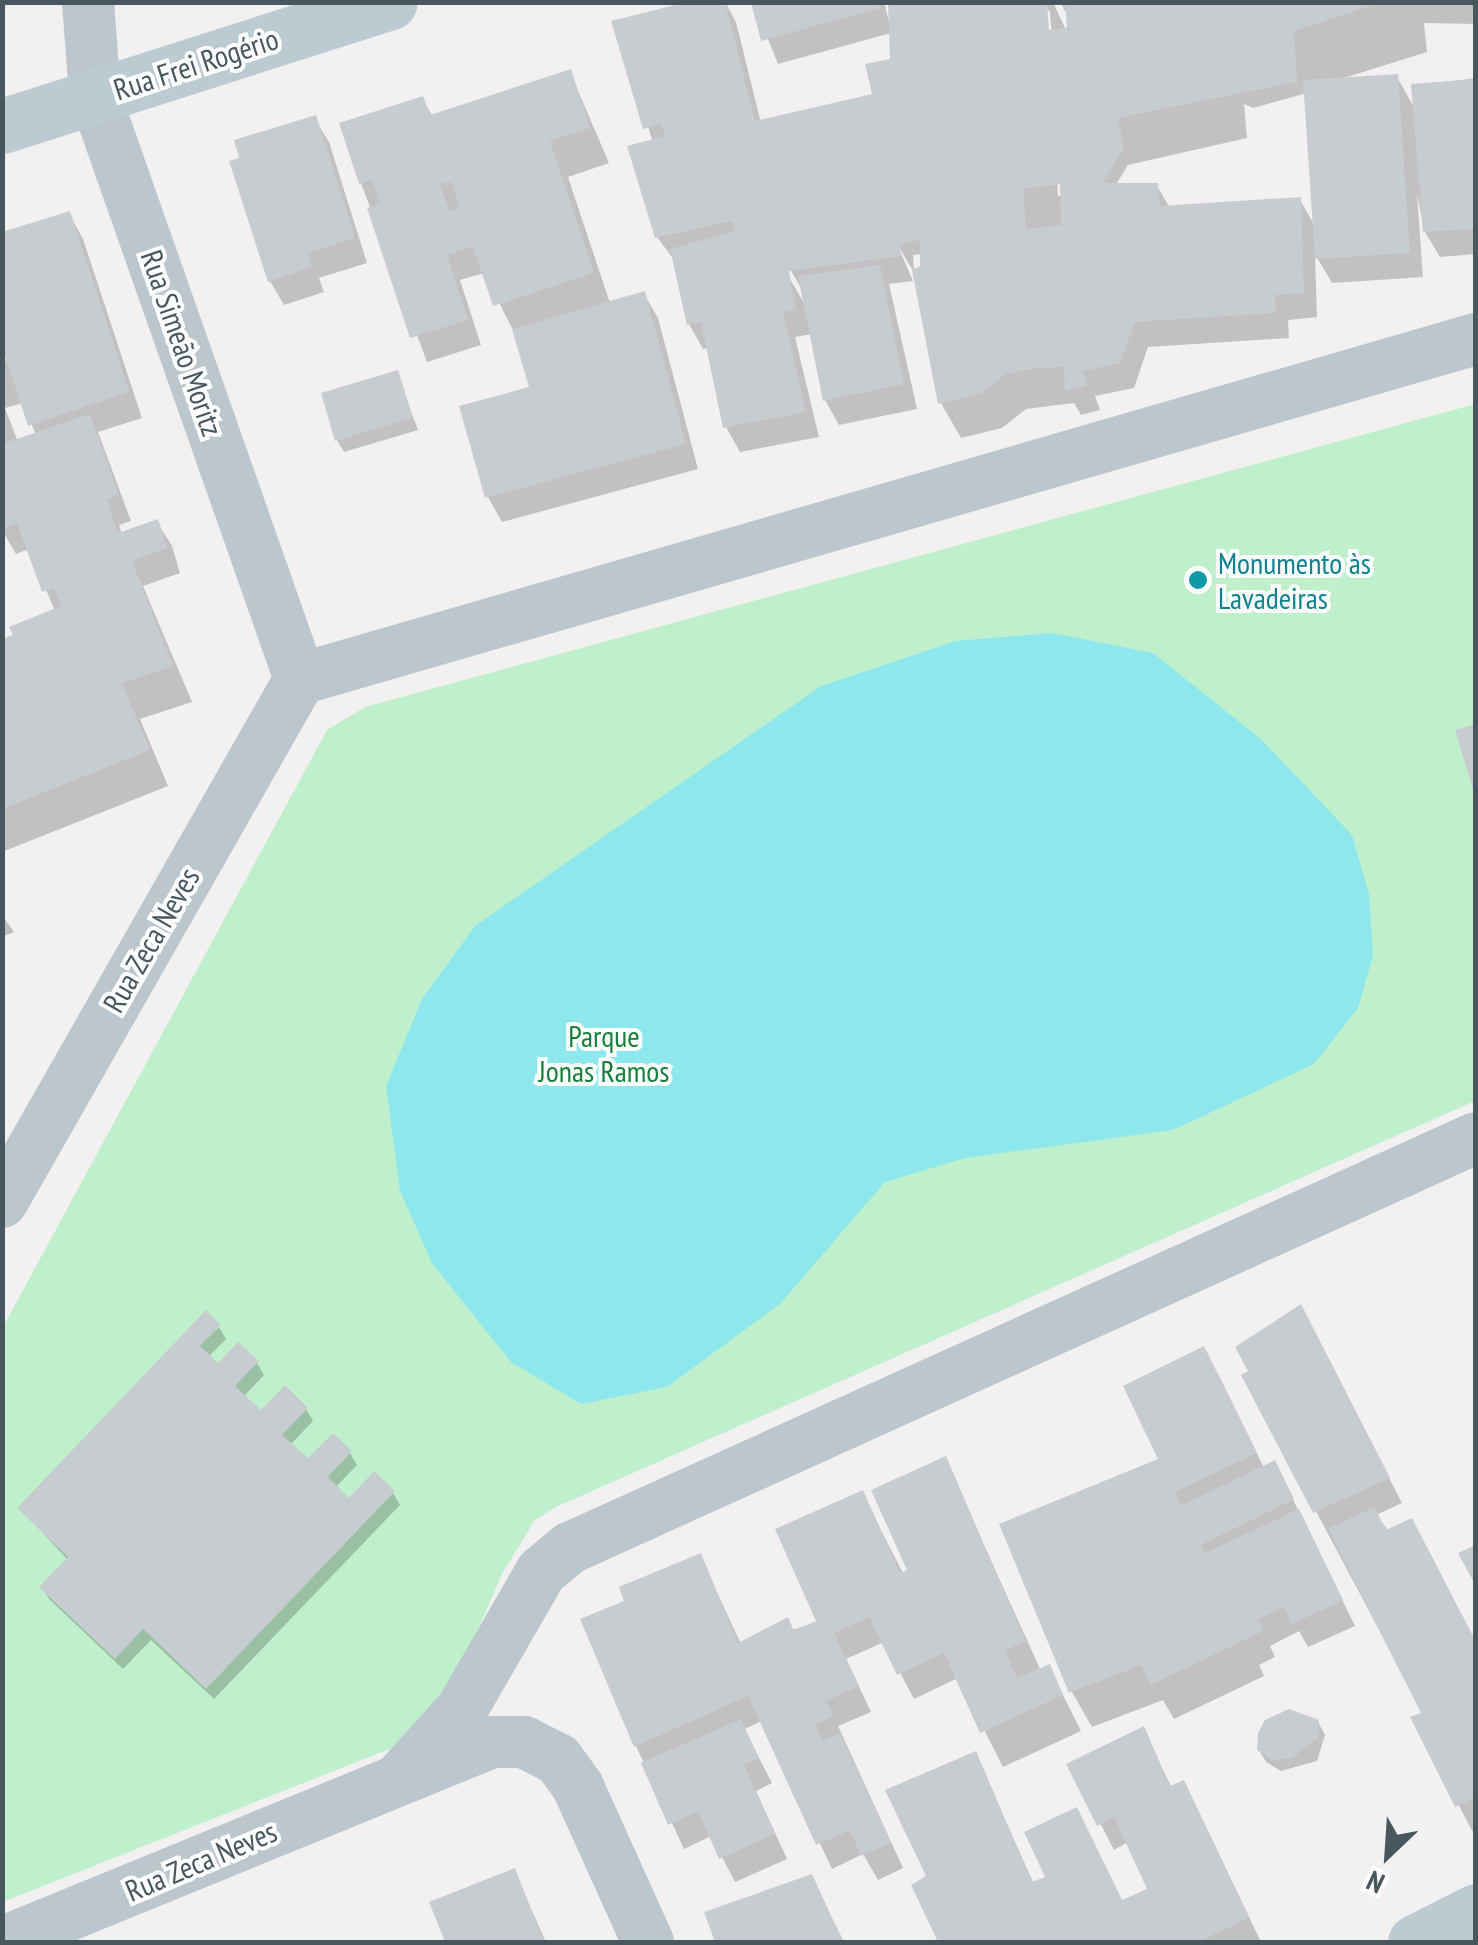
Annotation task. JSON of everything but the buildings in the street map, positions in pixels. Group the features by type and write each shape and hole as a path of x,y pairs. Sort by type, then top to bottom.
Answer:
{"main road":[{"name":"Rua Frei Rogério","path":"2,126 390,2"},
{"path":"1415,1942 1476,1911"}],"street":[{"name":"Rua Simeão Moritz","path":"88,2 95,96 300,679"},
{"path":"300,679 1476,339"},
{"name":"Rua Zeca Neves","path":"2,1202 300,679"},
{"path":"399,1778 462,1709 541,1572 570,1548 1476,1138"},
{"name":"Rua Zeca Neves","path":"3,1942 492,1742 524,1742 558,1759 578,1787 648,1942"}],"green space":[{"name":"Parque Jonas Ramos","path":"1475,404 1475,1101 556,1507 535,1520 503,1572 444,1707 412,1740 3,1902 3,1327 327,730 365,707"}],"water":[{"path":"1052,633 1153,653 1262,740 1352,835 1369,894 1373,955 1358,1008 1314,1064 1173,1130 965,1158 885,1182 781,1303 667,1387 581,1404 511,1362 432,1263 400,1191 386,1086 422,999 475,926 821,686 955,641"}],"place":[{"name":"Monumento às Lavadeiras","path":"1198,580"}]}
